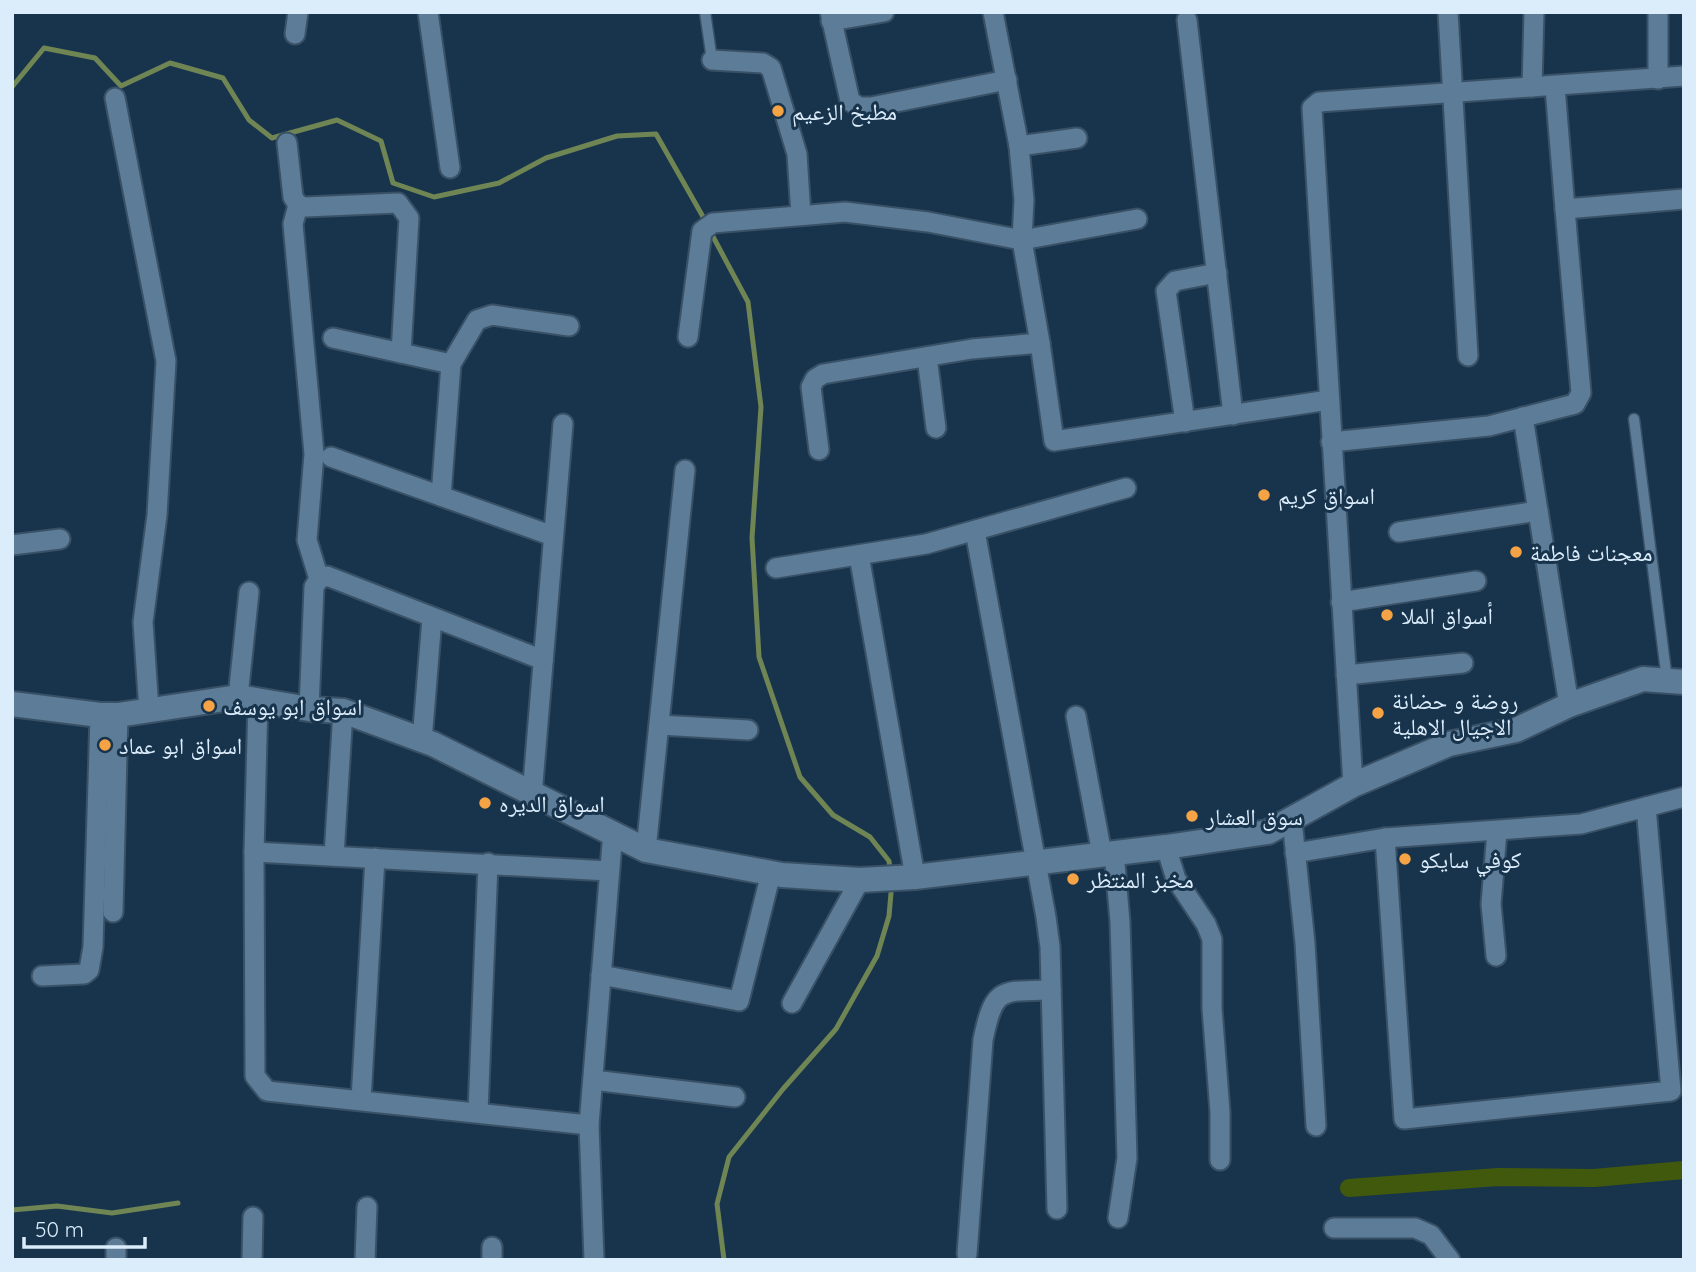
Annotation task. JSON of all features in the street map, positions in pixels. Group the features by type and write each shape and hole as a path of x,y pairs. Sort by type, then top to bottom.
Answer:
{"street":[{"path":"295,34 298,12"},
{"path":"428,12 450,167"},
{"path":"884,12 830,17 849,101 859,107 871,107 1007,80"},
{"path":"993,12 1019,146 1024,200 1023,240 1054,441 1329,400"},
{"path":"1448,12 1468,356"},
{"path":"1532,88 1534,12"},
{"path":"1658,12 1658,79"},
{"path":"1187,20 1233,415"},
{"path":"712,60 763,63 771,68 797,154 801,215"},
{"path":"1353,785 1312,108 1319,102 1684,76"},
{"path":"1331,442 1489,426 1575,404 1581,393 1555,87"},
{"path":"115,98 166,361 157,515 144,622 149,711"},
{"path":"1019,146 1077,138"},
{"path":"287,143 293,197 298,205 305,207 398,202 406,211 409,218 401,353"},
{"path":"1565,209 1684,198"},
{"path":"298,205 293,224 314,454 307,540 320,579"},
{"path":"688,337 707,227 845,212 878,215 1023,240 1137,219"},
{"path":"1185,422 1166,291 1175,281 1217,273"},
{"path":"441,496 451,364 477,320 492,315 569,326"},
{"path":"333,338 451,364"},
{"path":"819,450 811,387 815,379 823,374 972,349 1040,343"},
{"path":"927,356 936,428"},
{"path":"1523,417 1569,705"},
{"path":"532,795 563,424"},
{"path":"331,457 553,536"},
{"path":"646,850 685,470"},
{"path":"776,568 926,544 1126,488"},
{"path":"1399,532 1538,511"},
{"path":"975,531 1046,917 1051,990 1057,1209"},
{"path":"12,545 60,539"},
{"path":"859,555 915,877"},
{"path":"309,709 314,587 320,579 327,576 543,660"},
{"path":"1341,602 1476,581"},
{"path":"250,592 248,699 254,852 256,1076 267,1091 589,1125"},
{"path":"422,741 432,618"},
{"path":"1346,676 1463,663"},
{"path":"12,704 109,715 248,699 309,709 343,711 433,744 532,795 613,831 646,850 771,873 860,880 915,877 1035,863 1268,832 1353,785 1449,744 1516,730 1569,705 1643,679 1675,681"},
{"path":"334,856 343,711"},
{"path":"109,715 113,912"},
{"path":"42,976 84,974 89,970 93,947 109,715"},
{"path":"1076,716 1108,853 1120,922 1127,1158 1118,1218"},
{"path":"659,725 748,730"},
{"path":"1295,853 1385,838 1581,824 1684,797"},
{"path":"1385,838 1404,1119 1671,1091 1646,807"},
{"path":"1292,820 1304,943 1316,1126"},
{"path":"594,1260 589,1125 613,831"},
{"path":"1496,956 1491,904 1497,831"},
{"path":"1166,847 1176,879 1206,924 1212,939 1212,1008 1220,1112 1220,1160"},
{"path":"254,852 609,871"},
{"path":"361,1100 375,858"},
{"path":"478,1112 488,863"},
{"path":"601,975 740,1002 771,873"},
{"path":"792,1003 860,880"},
{"path":"967,1254 983,1040 989,1010 995,999 1006,992 1051,990"},
{"path":"593,1080 734,1097"},
{"path":"365,1260 367,1207"},
{"path":"252,1260 253,1217"},
{"path":"1334,1228 1415,1228 1430,1235 1450,1260"}],"lane":[{"path":"705,12 712,60"},
{"path":"1634,419 1675,681"}],"waterway":[{"path":"12,87 44,48 95,58 121,86 170,63 223,78 249,120 272,138 337,120 381,141 393,183 434,197 499,183 546,158 617,136 656,134 706,222"},
{"path":"710,231 748,302 761,407 752,538 759,657 800,777 833,815 870,837 889,861 890,870"},
{"path":"724,1260 717,1204 729,1157 783,1089 836,1029 877,956 889,916 891,893"},
{"path":"1349,1188 1498,1177 1594,1178 1684,1170"},
{"path":"12,1210 57,1206 112,1213 178,1203"}],"place":[{"name":"مطبخ الزعيم","path":"778,111"},
{"name":"اسواق كريم","path":"1264,495"},
{"name":"معجنات فاطمة","path":"1516,552"},
{"name":"أسواق الملا","path":"1387,615"},
{"name":"اسواق ابو يوسف","path":"209,706"},
{"name":"روضة و حضانة الاجيال الاهلية","path":"1378,713"},
{"name":"اسواق ابو عماد","path":"105,745"},
{"name":"اسواق الديره","path":"485,803"},
{"name":"سوق العشار","path":"1192,816"},
{"name":"كوفي سايكو","path":"1405,859"},
{"name":"مخبز المنتظر","path":"1073,879"}]}
